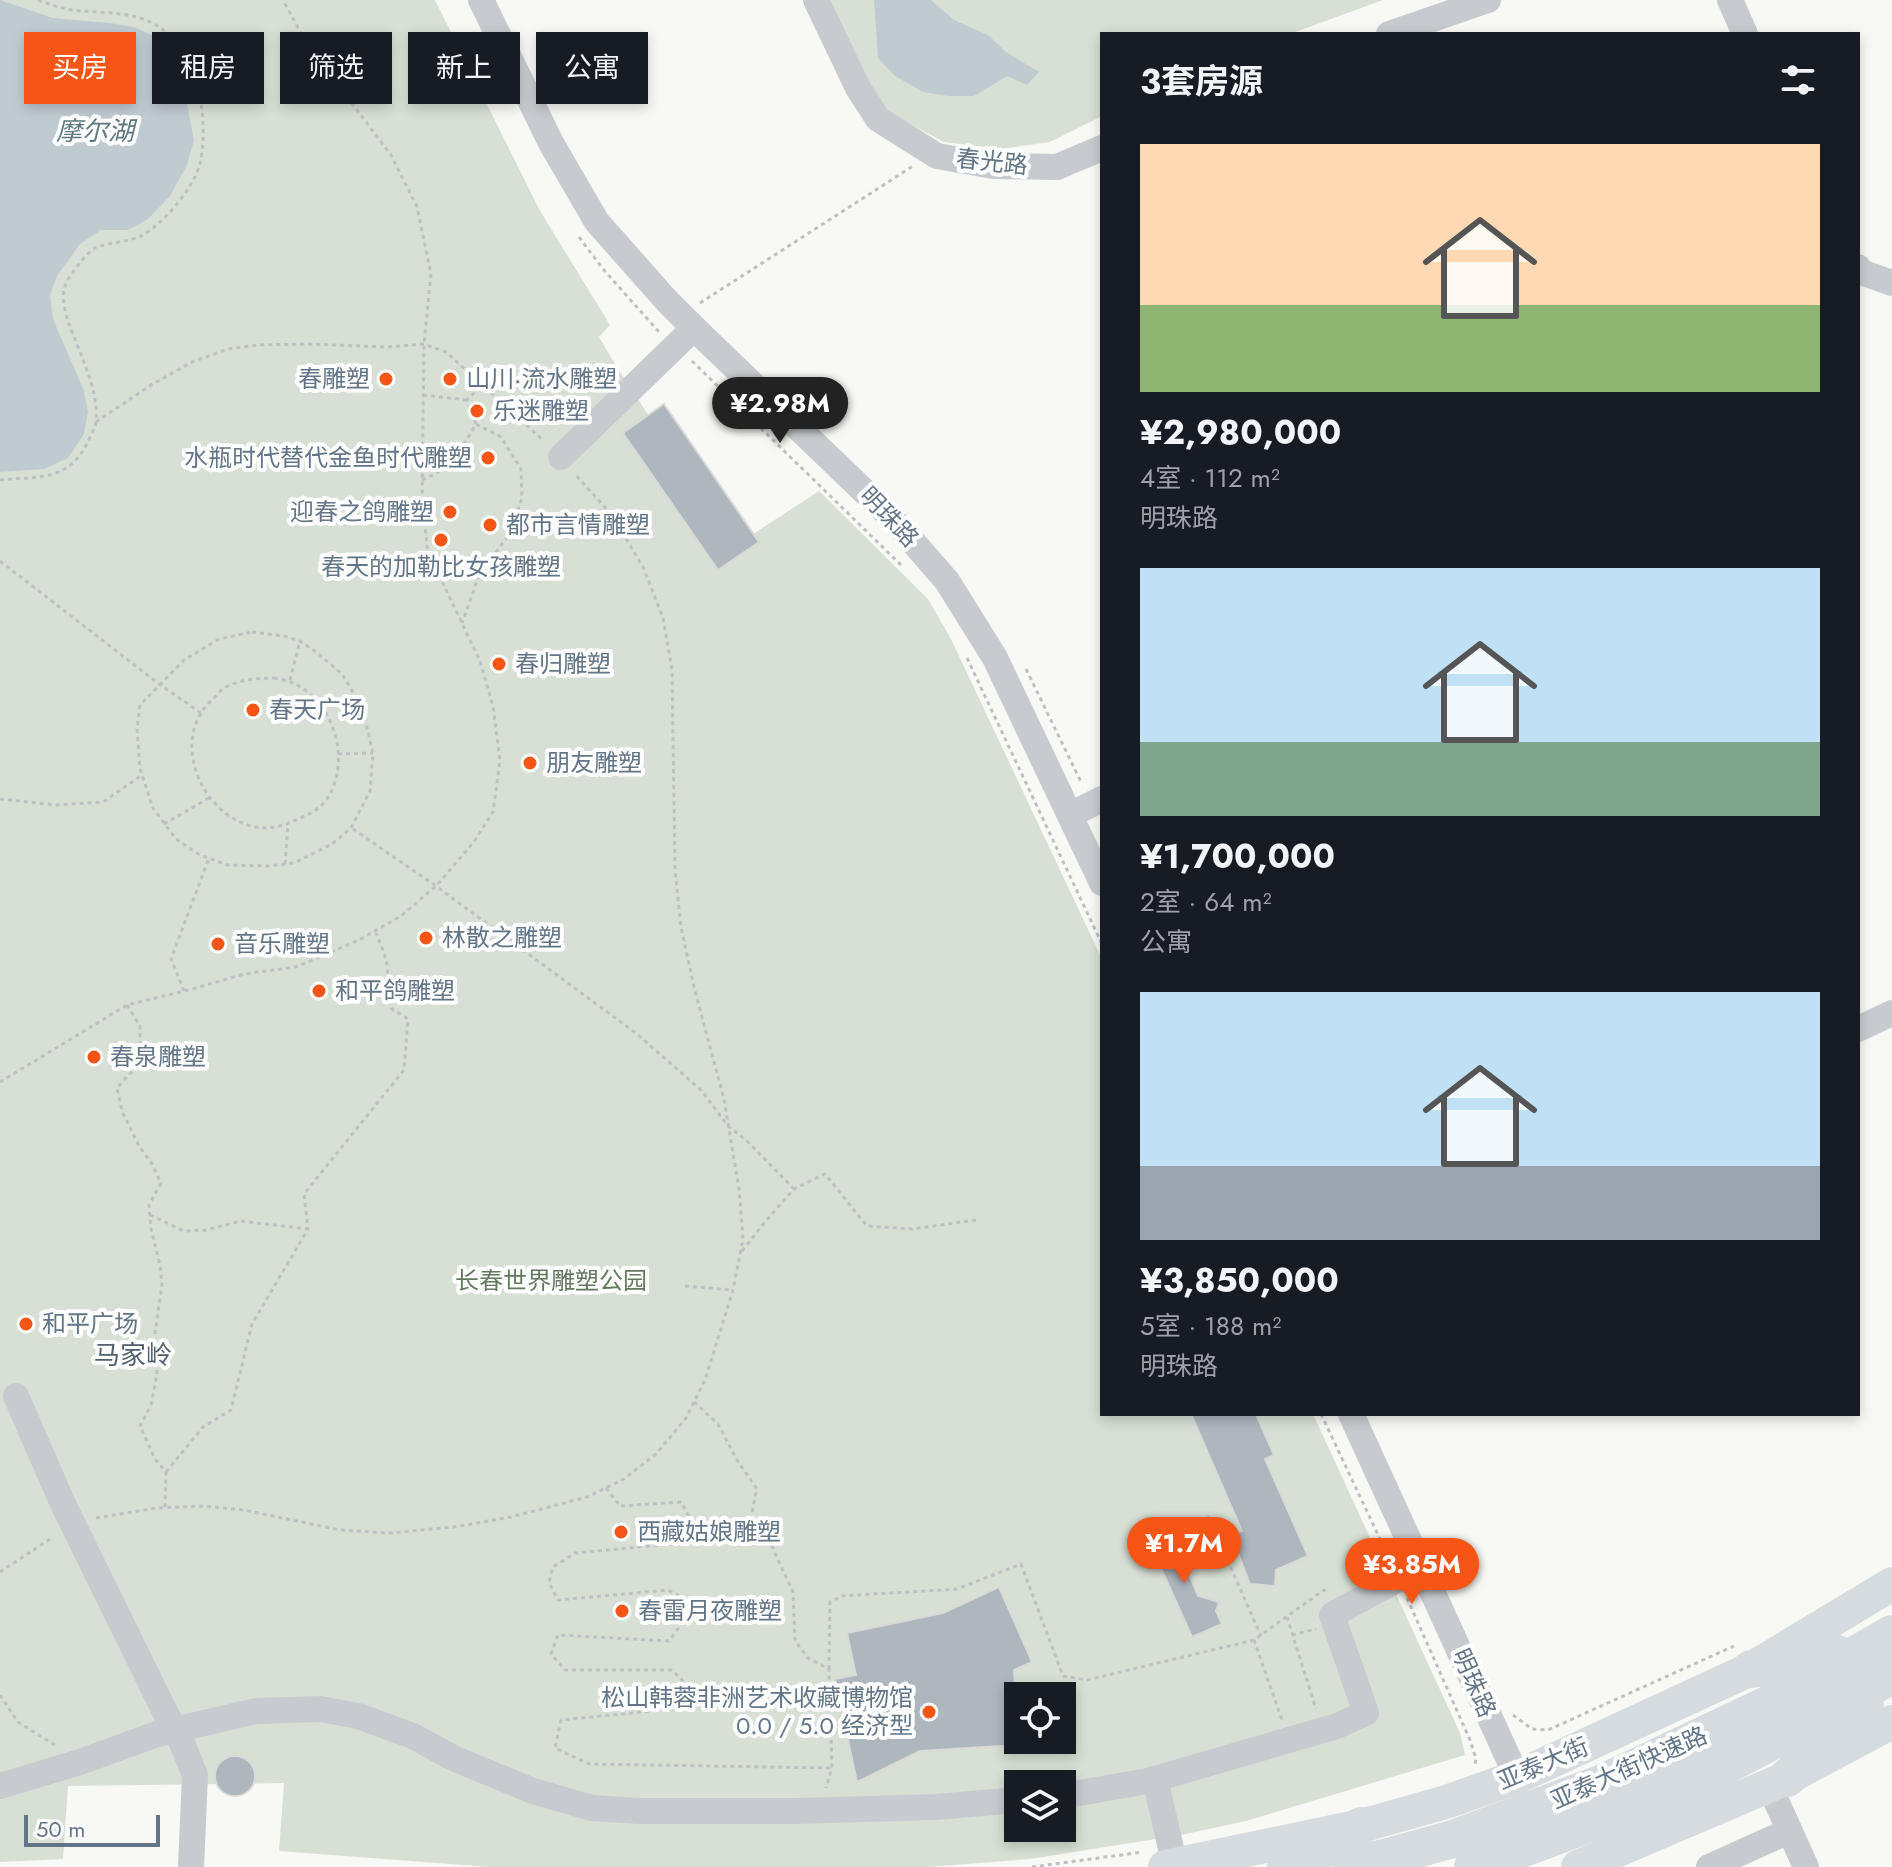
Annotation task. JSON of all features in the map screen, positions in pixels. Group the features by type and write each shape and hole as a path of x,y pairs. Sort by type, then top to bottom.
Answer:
{"highway":[{"path":"1747,1655 1794,1664 1885,1652"},
{"name":"亚泰大街快速路","path":"1351,1867 1453,1839 1603,1783 1885,1652"},
{"name":"亚泰大街快速路","path":"1473,1867 1598,1820 1709,1773 1783,1736 1885,1652"},
{"path":"1778,1781 1892,1683"},
{"path":"1286,1867 1361,1826"}],"main road":[{"name":"亚泰大街","path":"1170,1866 1361,1826 1446,1802 1517,1777 1747,1655 1892,1584"},
{"path":"1578,1867 1778,1781 1892,1722"}],"street":[{"name":"明珠路","path":"481,0 551,143 597,222 893,519 947,581 995,658 1100,879"},
{"name":"春光路","path":"816,0 858,88 878,119 937,156 993,166 1057,167 1100,149"},
{"path":"1395,32 1488,0"},
{"path":"1730,0 1744,32"},
{"path":"1860,270 1892,283"},
{"path":"561,457 673,348 695,317"},
{"path":"1070,815 1100,800"},
{"path":"1860,1028 1892,1013"},
{"path":"16,1396 73,1524 179,1736 195,1775 191,1867"},
{"name":"明珠路","path":"1352,1416 1517,1777"},
{"path":"1076,1793 1155,1779 1337,1726 1366,1713 1332,1615 1422,1566"},
{"path":"0,1786 82,1762 157,1734 256,1711 321,1709 372,1721 413,1736 453,1758 533,1791 592,1808 819,1811 1004,1801"},
{"path":"1155,1779 1170,1866"},
{"path":"1778,1781 1789,1831 1806,1867"},
{"path":"1709,1867 1789,1831"}],"path":[{"path":"0,480 55,475 72,464 85,450 96,422 96,404 64,307 65,285 95,248 141,236 164,217 185,193 198,169 204,135 202,106 194,77 179,46 157,26 133,15 71,10 38,0"},
{"path":"0,1082 127,1005 244,974 296,967 359,940 401,916 436,886 473,843 493,812 500,760 493,706 480,661 428,552 422,480 424,344 431,274 417,207 391,155 307,44 283,0"},
{"path":"695,317 932,153"},
{"path":"576,233 603,269 673,348 690,360 903,566"},
{"path":"0,1572 73,1524 108,1515 203,1506 340,1530 389,1533 454,1527 511,1517 587,1497 624,1479 656,1454 686,1418 705,1380 733,1290 743,1239 739,1189 724,1099 681,927 675,870 672,670 663,618 643,567 611,514 561,457 483,384 446,352 424,344 387,347 282,344 228,349 192,362 96,422"},
{"path":"467,400 483,384"},
{"path":"423,395 467,400"},
{"path":"462,623 480,573 510,534 522,498 521,469 501,437 476,424 467,400"},
{"path":"422,480 444,470 462,449 476,424"},
{"path":"0,561 201,713"},
{"path":"252,632 284,636 300,641 316,652 342,674 362,707 373,753 370,791 351,828 332,844 294,863 268,866 228,865 200,855 176,839 153,808 142,775 137,729 140,705 159,684 184,660 219,639 252,632"},
{"path":"290,681 300,641"},
{"path":"965,653 1100,940"},
{"path":"251,679 290,681 310,693 326,714 336,735 337,773 328,797 313,813 288,824 267,828 239,822 217,804 201,785 192,763 191,740 196,719 226,687 251,679"},
{"path":"338,754 373,753"},
{"path":"0,799 56,805 103,802 142,775"},
{"path":"164,824 210,797"},
{"path":"285,864 288,824"},
{"path":"351,828 436,886 637,1034 702,1091 728,1126 794,1189"},
{"path":"184,991 171,959 209,858"},
{"path":"165,1508 166,1472 203,1427 231,1410 252,1324 308,1229 304,1194 404,1070 408,1019 392,1009 385,998 389,972 375,931"},
{"path":"127,1005 140,1026 140,1044 136,1067 117,1088 122,1111 161,1183 149,1205 162,1285 154,1340 157,1374 151,1405 140,1426 155,1459 166,1472"},
{"path":"740,1253 794,1189 825,1174 867,1226 912,1229 976,1220"},
{"path":"150,1215 184,1231 206,1230 241,1221 308,1229"},
{"path":"685,1286 733,1290"},
{"path":"694,1402 718,1424 757,1489 751,1517 768,1527 769,1540 793,1592 795,1641 808,1658 829,1669"},
{"path":"606,1488 620,1506 681,1502 693,1524 694,1537 683,1543 575,1553 553,1567 549,1583 558,1600 668,1590 681,1597 686,1618 669,1641 558,1635 551,1654 565,1670 672,1670 690,1688 672,1709 561,1720 555,1748 589,1764 832,1768"},
{"path":"1208,1516 1261,1636"},
{"path":"819,1811 832,1768 830,1602 842,1596 957,1589 1021,1564 1063,1676 1087,1680 1254,1640 1324,1590 1332,1615"},
{"path":"1287,1617 1323,1730"},
{"path":"1254,1640 1283,1724"},
{"path":"1514,1715 1532,1729 1548,1730 1747,1655"},
{"path":"0,1695 18,1722 82,1762"},
{"path":"1032,1867 1049,1865"}],"green space":[{"name":"长春世界雕塑公园","path":"0,0 435,0 451,32 408,32 408,104 487,104 539,209 610,325 599,337 735,546 819,491 928,599 951,639 1100,955 1100,1416 1314,1416 1460,1733 1465,1755 1246,1821 1181,1835 1030,1859 928,1867 490,1867 279,1851 284,1783 68,1786 63,1859 0,1862"},
{"path":"825,0 1383,0 1295,32 1100,32 1100,117 1050,142 1001,149 944,142 882,109"}],"water":[{"name":"摩尔湖","path":"0,0 53,18 134,27 152,35 152,104 187,104 194,140 187,165 170,196 148,219 128,230 101,230 80,244 57,276 50,295 53,319 84,391 88,412 84,434 68,458 44,469 0,472"},
{"path":"874,0 931,0 954,20 988,35 1006,52 1039,72 1027,85 1007,76 974,96 923,92 895,76 878,58"}],"building":[{"path":"664,404 759,542 718,570 623,433"},
{"path":"1192,1416 1257,1416 1274,1455 1265,1459 1308,1556 1276,1570 1275,1586 1250,1584 1236,1548 1209,1558 1205,1547 1242,1531"},
{"path":"1170,1527 1198,1596 1219,1602 1216,1611 1222,1624 1192,1637 1147,1537"},
{"name":"松山韩蓉非洲艺术收藏博物馆 0.0 / 5.0 经济型","path":"999,1587 1032,1662 1014,1670 1015,1682 1004,1682 1004,1746 920,1751 857,1782 835,1679 856,1675 847,1633 943,1613"},
{"path":"235,1756 249,1762 255,1776 249,1790 235,1796 221,1790 215,1776 221,1762"}],"place":[{"name":"春雕塑","path":"386,379"},
{"name":"山川·流水雕塑","path":"450,379"},
{"name":"乐迷雕塑","path":"477,411"},
{"name":"水瓶时代替代金鱼时代雕塑","path":"488,458"},
{"name":"迎春之鸽雕塑","path":"450,512"},
{"name":"都市言情雕塑","path":"490,525"},
{"name":"春天的加勒比女孩雕塑","path":"441,540"},
{"name":"春归雕塑","path":"499,664"},
{"name":"春天广场","path":"253,710"},
{"name":"朋友雕塑","path":"530,763"},
{"name":"林散之雕塑","path":"426,938"},
{"name":"音乐雕塑","path":"218,944"},
{"name":"和平鸽雕塑","path":"319,991"},
{"name":"春泉雕塑","path":"94,1057"},
{"name":"和平广场","path":"26,1324"},
{"name":"西藏姑娘雕塑","path":"621,1532"},
{"name":"春雷月夜雕塑","path":"622,1611"},
{"name":"松山韩蓉非洲艺术收藏博物馆 0.0 / 5.0 经济型","path":"929,1712"}],"district":[{"name":"马家岭","path":"133,1355"}]}
